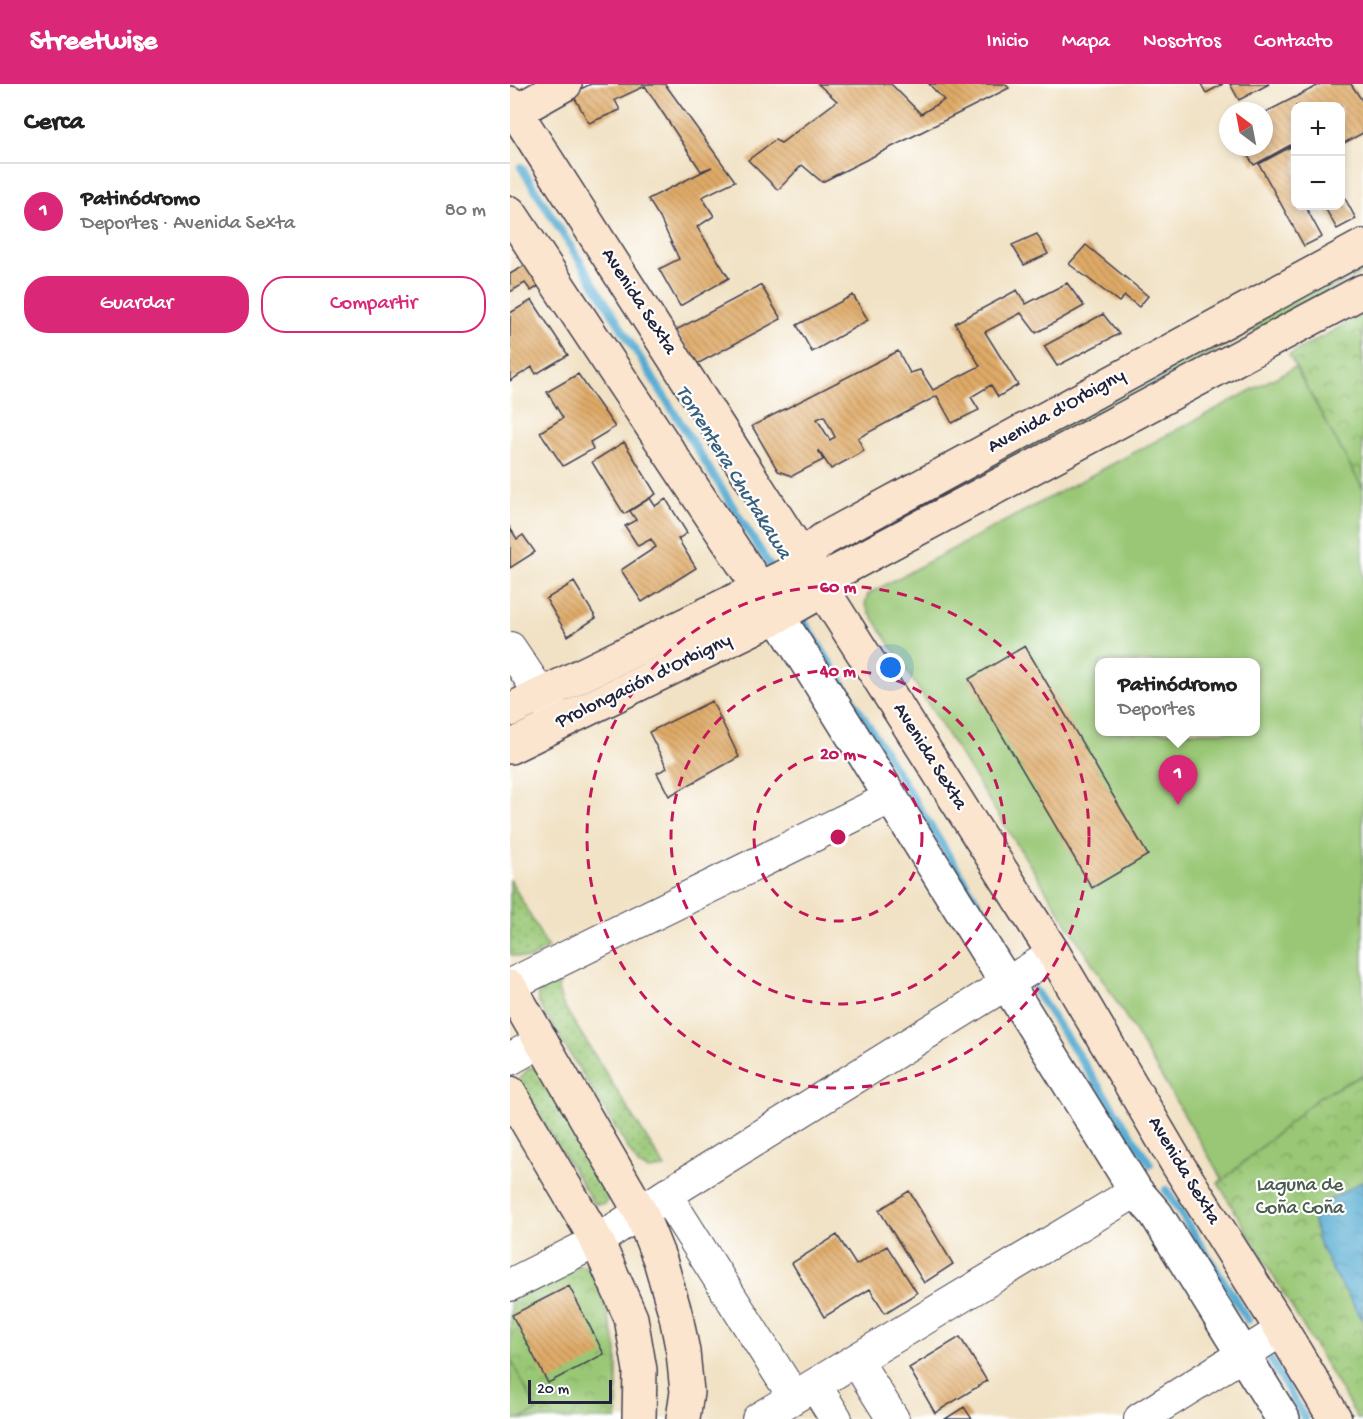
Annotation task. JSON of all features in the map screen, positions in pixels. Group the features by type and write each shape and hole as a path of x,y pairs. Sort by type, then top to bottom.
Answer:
{"main road":[{"path":"512,110 565,84"},
{"name":"Avenida Sexta","path":"512,110 787,590 1027,971 1172,1155 1262,1343 1335,1419"},
{"name":"Avenida Sexta","path":"510,213 787,590"},
{"name":"Avenida d'Orbigny","path":"787,590 824,539 1363,246"},
{"name":"Avenida d'Orbigny","path":"787,590 1363,291"},
{"name":"Prolongación d'Orbigny","path":"510,710 787,590"},
{"name":"Prolongación d'Orbigny","path":"510,747 560,724 787,590"},
{"path":"510,986 542,1041 653,1204 660,1260 676,1316 683,1352 687,1392 683,1419"},
{"path":"510,1093 597,1241 631,1318 640,1370 639,1419"}],"street":[{"name":"Avenida Sexta","path":"787,590 890,798 1027,971 1136,1191 1262,1343 1283,1419"},
{"path":"510,648 560,724"},
{"path":"510,986 890,798"},
{"path":"510,1286 597,1241 1027,971"},
{"path":"510,1059 542,1041"},
{"path":"758,1419 1136,1191"},
{"path":"653,1204 804,1391 836,1419"},
{"path":"1140,1419 1262,1343"},
{"path":"856,1360 893,1419"}],"green space":[{"path":"1363,263 1363,272 830,557 826,550"},
{"path":"1363,314 1363,489 1289,355"},
{"path":"1295,367 1363,489 1363,1075 1319,1097 1223,1180 1115,999 865,605 868,594"},
{"path":"510,879 548,948 529,959 510,953"},
{"path":"562,973 558,989 562,1003 665,1168 649,1170 638,1165 538,1002 539,991 544,983"},
{"path":"529,1068 537,1068 545,1073 612,1195 604,1204 594,1204 518,1081"},
{"name":"Laguna de Coña Coña","path":"1363,1075 1363,1419 1358,1419 1218,1183 1319,1097"},
{"path":"580,1265 595,1270 617,1349 617,1419 510,1419 510,1300"},
{"path":"510,1358 537,1411 521,1419 510,1419"}],"water":[{"path":"1363,1181 1363,1320 1332,1270 1317,1239 1313,1216 1327,1201"}],"building":[{"path":"591,84 665,84 735,181 702,197 714,216 697,227 729,278 680,306 659,269 679,259 660,218 648,199 712,167 701,171 645,86 615,100 620,110 589,123 572,93"},
{"path":"818,84 891,84 921,114 944,100 929,84 1005,84 1009,88 822,182 802,165 778,190 748,160 775,140 781,143 837,101"},
{"path":"1201,84 1223,84 1206,93"},
{"path":"1230,84 1269,84 1239,100"},
{"path":"1321,84 1351,84 1363,102 1363,133 1345,142 1345,102 1291,102 1291,145 1273,155 1273,108"},
{"path":"1291,147 1291,210 1307,210 1322,237 1304,246 1259,164"},
{"path":"1248,156 1270,156 1254,165"},
{"path":"1345,198 1356,219 1337,229 1326,210 1345,210"},
{"path":"1037,234 1048,254 1024,265 1012,245"},
{"path":"1086,245 1148,296 1139,307 1125,296 1119,302 1069,264"},
{"path":"529,263 542,284 531,291 525,283 510,292 510,274"},
{"path":"1067,283 1084,306 1036,333 1021,313 985,332 1018,385 998,397 991,385 971,397 979,410 952,423 937,396 858,438 864,451 831,469 818,450 823,460 792,476 778,471 752,426 898,351 910,373 920,370 933,390 980,366 955,323 1017,290 1026,304","holes":["824,416 835,437 830,440 817,419"]},
{"path":"761,285 781,319 697,364 676,330"},
{"path":"853,295 868,320 812,352 797,325"},
{"path":"532,300 568,355 536,374 532,367 510,381 510,313"},
{"path":"1103,314 1119,334 1057,366 1044,346"},
{"path":"578,374 615,427 590,442 593,449 563,466 540,432 563,418 547,392"},
{"path":"624,442 656,494 624,514 592,462"},
{"path":"650,498 655,506 666,499 687,533 678,539 696,568 642,602 621,570 656,547 651,539 638,546 625,526 636,520 630,511"},
{"path":"510,528 517,539 523,535 535,552 510,568"},
{"path":"574,582 596,618 568,636 546,599"},
{"path":"1025,646 1148,855 1092,888 969,679"},
{"path":"712,701 739,757 669,796 657,773 667,768 649,732"},
{"path":"909,1191 953,1264 924,1283 879,1210"},
{"path":"837,1235 856,1265 887,1246 917,1293 885,1313 870,1289 824,1317 792,1263"},
{"path":"569,1286 604,1354 548,1383 512,1315"},
{"path":"960,1337 987,1381 935,1413 909,1368"},
{"path":"964,1407 972,1419 945,1419"}],"waterway":[{"name":"Torrentera Chutakawa","path":"521,167 775,574"},
{"name":"Torrentera Chutakawa","path":"799,613 1007,950"},
{"name":"Torrentera Chutakawa","path":"1035,990 1150,1164"},
{"name":"Torrentera Chutakawa","path":"1166,1190 1248,1320"},
{"name":"Torrentera Chutakawa","path":"1270,1359 1305,1419"}],"place":[{"name":"Patinódromo","path":"1178,805"}]}
